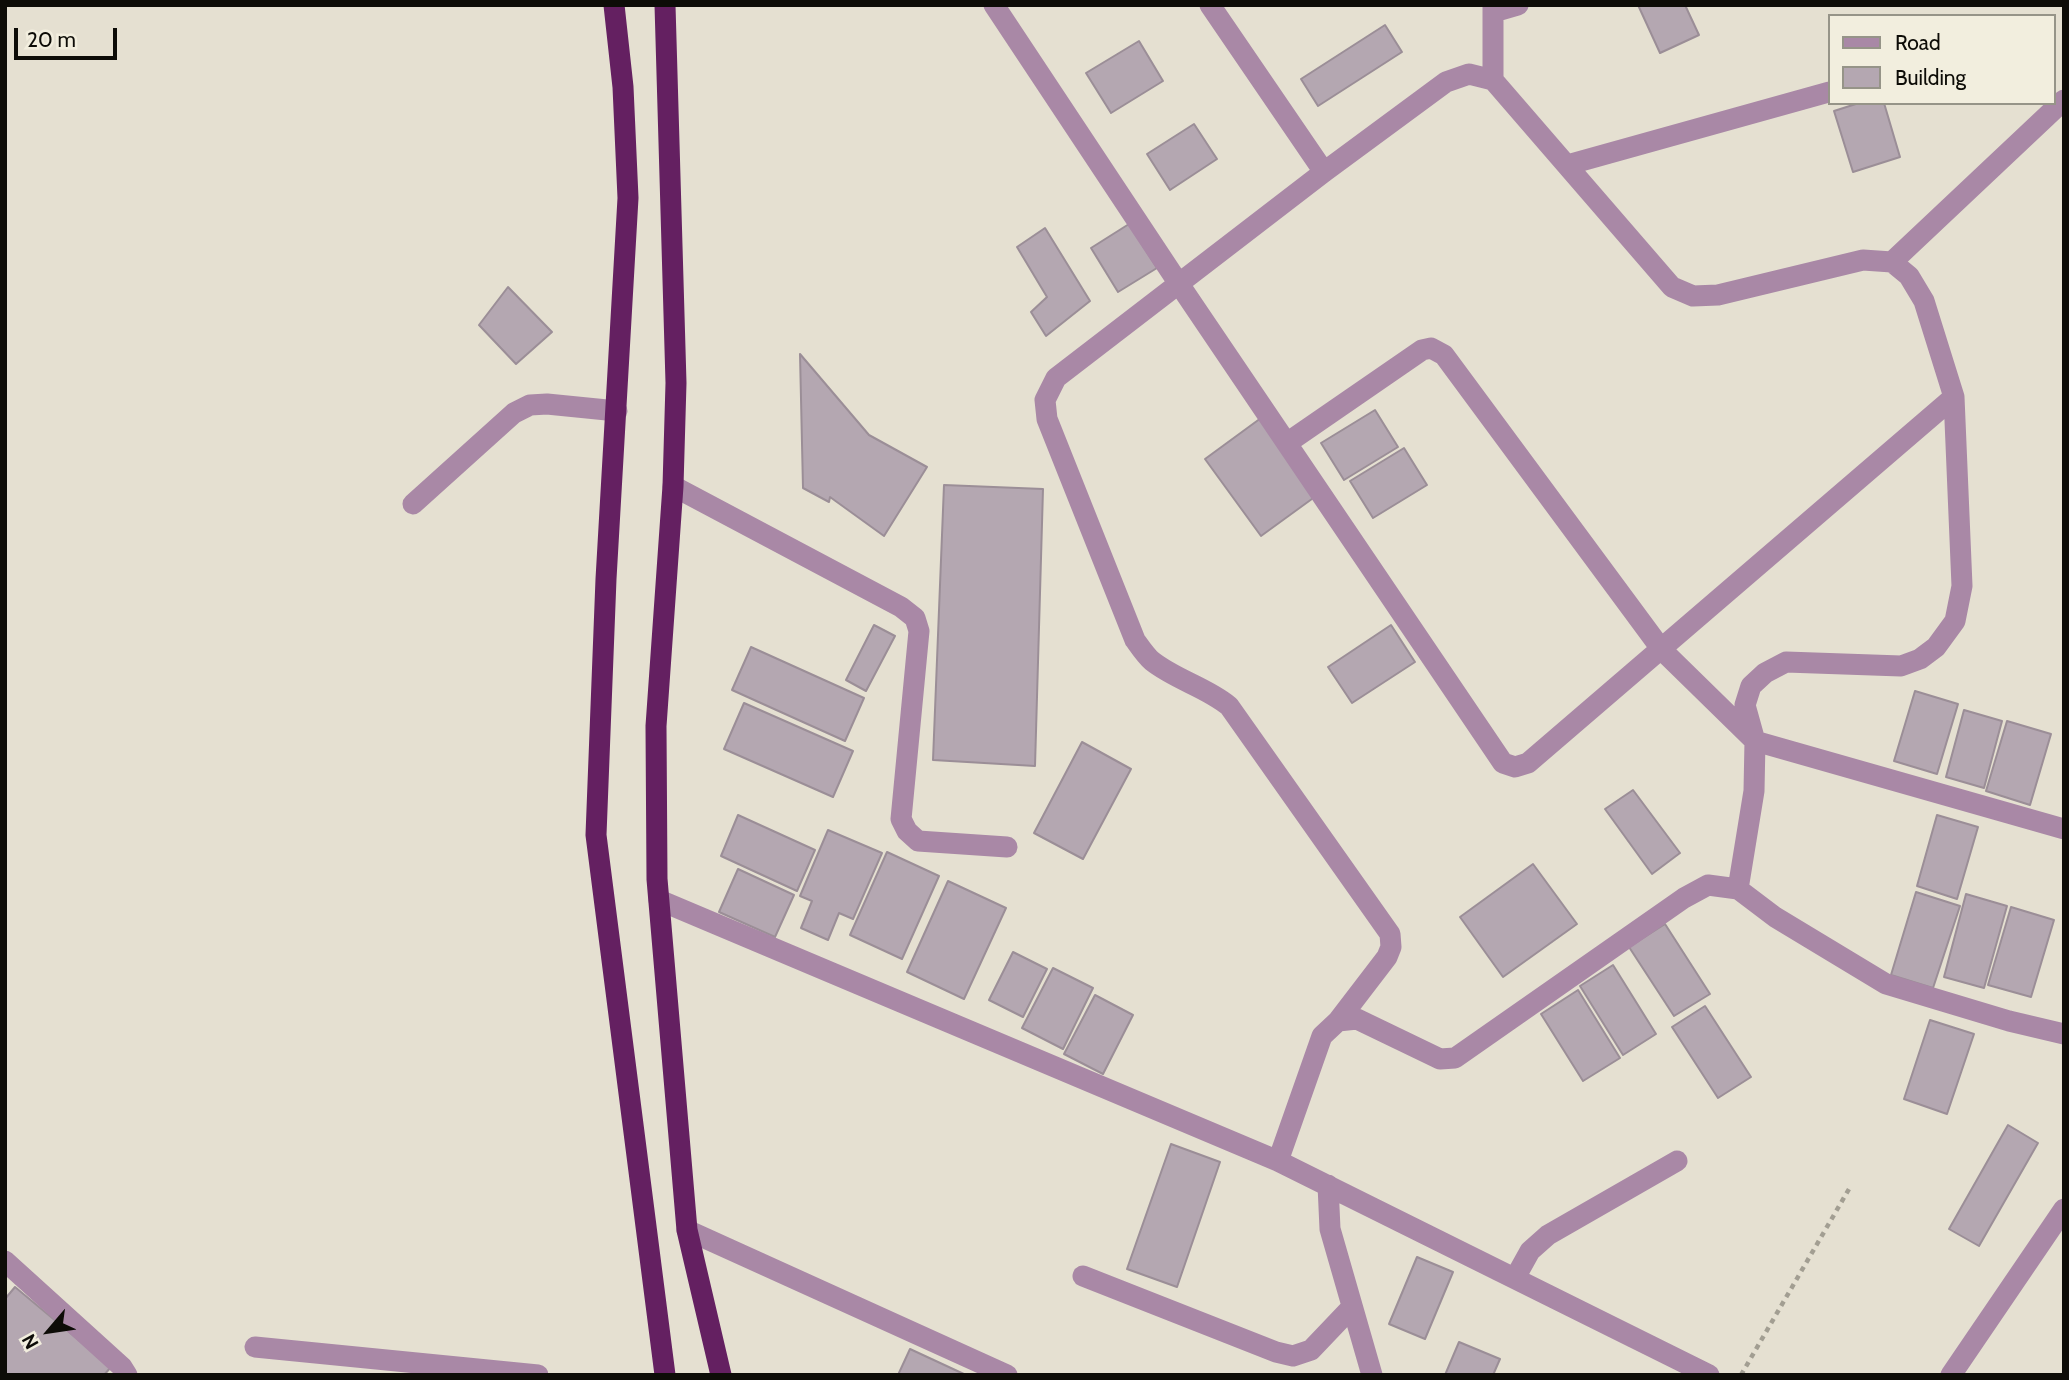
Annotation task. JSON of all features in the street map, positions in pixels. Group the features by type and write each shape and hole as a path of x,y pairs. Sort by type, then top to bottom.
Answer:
{"highway":[{"path":"614,5 623,88 628,198 600,681 596,835 665,1375"},
{"path":"665,5 675,327 673,486 656,726 659,900 687,1230 721,1375"}],"street":[{"path":"994,5 1503,763 1515,767 1528,763 1954,397"},
{"path":"1210,5 1324,172"},
{"path":"1493,80 1493,8 1518,5"},
{"path":"1278,1161 1322,1035 1338,1020 1387,957 1391,947 1390,934 1229,706 1213,693 1173,675 1151,660 1135,640 1047,419 1045,400 1056,377 1446,82 1469,74 1493,80 1672,287 1693,296 1718,296 1863,260 1892,262 1909,276 1924,302 1954,397 1962,586 1955,621 1936,648 1920,659 1901,666 1786,662 1765,673 1751,686 1745,705 1755,741 1754,792 1738,889"},
{"path":"1567,165 1828,92"},
{"path":"1892,262 2064,100"},
{"path":"1287,443 1422,350 1431,348 1444,355 1662,650 1755,741 2064,828"},
{"path":"413,504 514,413 530,405 547,404 617,411"},
{"path":"673,486 901,607 915,618 919,631 901,819 907,831 918,841 1007,846"},
{"path":"1338,1020 1357,1019 1440,1059 1455,1058 1684,898 1708,885 1738,889 1775,917 1886,984 2064,1034"},
{"path":"659,900 1278,1161 1709,1375"},
{"path":"1515,1278 1530,1251 1548,1235 1678,1161"},
{"path":"1328,1185 1330,1229 1372,1375"},
{"path":"1951,1375 2064,1209"},
{"path":"687,1230 1007,1375"},
{"path":"5,1261 122,1367 127,1375"},
{"path":"1083,1276 1276,1352 1293,1356 1311,1350 1351,1308"},
{"path":"255,1347 538,1375"}],"path":[{"path":"1741,1375 1849,1189"}],"building":[{"path":"1638,5 1685,5 1699,35 1660,53"},
{"path":"1385,25 1402,52 1318,106 1301,79"},
{"path":"1139,41 1163,81 1111,113 1086,73"},
{"path":"1853,105 1885,105 1900,157 1853,172 1834,111"},
{"path":"1194,124 1217,159 1170,190 1147,154"},
{"path":"1129,224 1157,268 1118,292 1091,248"},
{"path":"1045,228 1090,301 1046,336 1031,312 1047,297 1017,247"},
{"path":"508,287 552,332 516,364 479,325"},
{"path":"800,354 869,435 927,467 884,536 830,497 829,502 803,488"},
{"path":"1375,410 1398,447 1344,480 1321,443"},
{"path":"1261,418 1316,496 1261,536 1205,459"},
{"path":"1404,448 1427,485 1373,518 1350,481"},
{"path":"944,485 1043,489 1035,766 933,760"},
{"path":"874,625 895,636 866,691 846,680"},
{"path":"1391,625 1415,662 1352,703 1328,667"},
{"path":"751,647 864,698 845,741 732,690"},
{"path":"1915,691 1958,704 1937,774 1894,761"},
{"path":"744,703 853,751 833,797 724,749"},
{"path":"1964,710 2002,721 1984,788 1946,777"},
{"path":"2007,721 2051,734 2030,805 1986,791"},
{"path":"1082,742 1131,769 1083,859 1034,833"},
{"path":"1633,790 1680,853 1652,874 1605,809"},
{"path":"738,815 815,850 797,891 721,856"},
{"path":"1937,815 1978,827 1957,899 1917,886"},
{"path":"828,830 882,853 853,919 839,913 828,940 801,928 812,901 800,896"},
{"path":"887,852 939,876 902,959 850,935"},
{"path":"1533,864 1577,924 1503,977 1460,917"},
{"path":"738,869 794,895 775,937 719,912"},
{"path":"948,881 1006,908 964,999 907,972"},
{"path":"1916,892 1960,906 1933,988 1891,975"},
{"path":"1966,894 2007,906 1984,988 1944,977"},
{"path":"2011,907 2054,920 2031,997 1988,985"},
{"path":"1665,924 1710,994 1674,1016 1629,947"},
{"path":"1013,952 1047,969 1023,1017 989,1000"},
{"path":"1613,965 1656,1034 1623,1055 1580,986"},
{"path":"1053,968 1093,988 1063,1049 1022,1028"},
{"path":"1578,990 1620,1058 1583,1081 1541,1014"},
{"path":"1095,995 1133,1015 1103,1074 1064,1054"},
{"path":"1705,1006 1751,1077 1718,1098 1672,1027"},
{"path":"1930,1020 1974,1034 1947,1114 1904,1099"},
{"path":"2008,1125 2038,1143 1979,1246 1949,1229"},
{"path":"1171,1144 1220,1162 1177,1287 1127,1269"},
{"path":"1417,1257 1453,1272 1425,1339 1389,1324"},
{"path":"15,1287 111,1367 104,1375 5,1375 5,1299"},
{"path":"1459,1342 1500,1359 1493,1375 1445,1375"},
{"path":"910,1349 966,1375 898,1375"}]}
